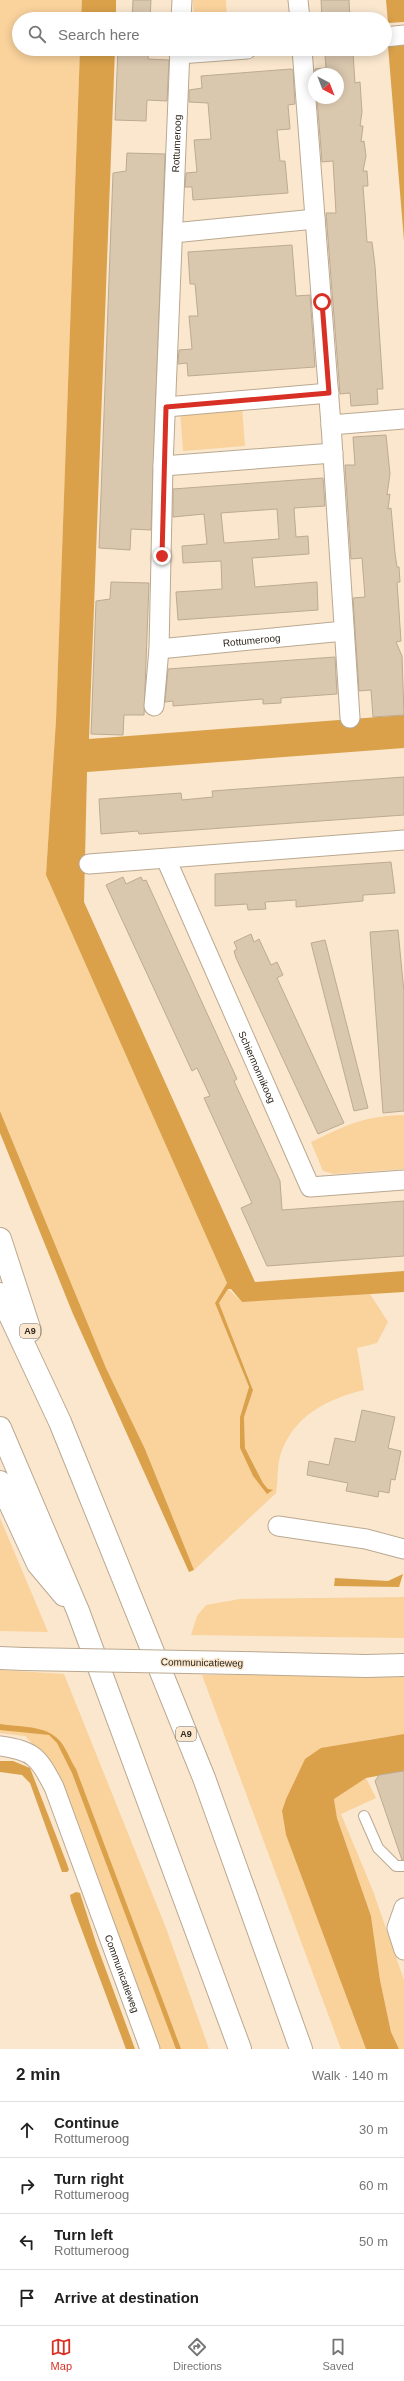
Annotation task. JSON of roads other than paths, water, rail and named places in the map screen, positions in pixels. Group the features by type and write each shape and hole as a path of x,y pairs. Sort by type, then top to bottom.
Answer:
{"main road":[{"name":"A9","path":"0,1239 60,1422"},
{"name":"A9","path":"0,1294 60,1422 204,1778 302,2049"},
{"path":"0,1428 78,1611 240,2049"},
{"path":"0,1482 38,1564 78,1611"},
{"name":"Communicatieweg","path":"0,1658 366,1666 404,1664"}],"street":[{"path":"181,12 182,0"},
{"path":"298,0 299,12"},
{"path":"392,36 404,35"},
{"name":"Rottumeroog","path":"154,706 159,648 166,407 180,56"},
{"path":"303,56 329,393 350,718"},
{"path":"173,233 315,219"},
{"path":"166,407 329,393"},
{"path":"331,425 404,419"},
{"path":"164,466 333,453"},
{"name":"Rottumeroog","path":"159,648 344,631"},
{"path":"89,864 404,840"},
{"name":"Schiermonnikoog","path":"166,859 310,1188 404,1180"},
{"path":"278,1526 366,1539 404,1549"},
{"name":"Communicatieweg","path":"0,1746 22,1749 40,1761 54,1787 150,2049"},
{"path":"404,1908 397,1928 404,1950"}],"lane":[{"path":"364,1816 378,1848 396,1866 404,1866"}]}
